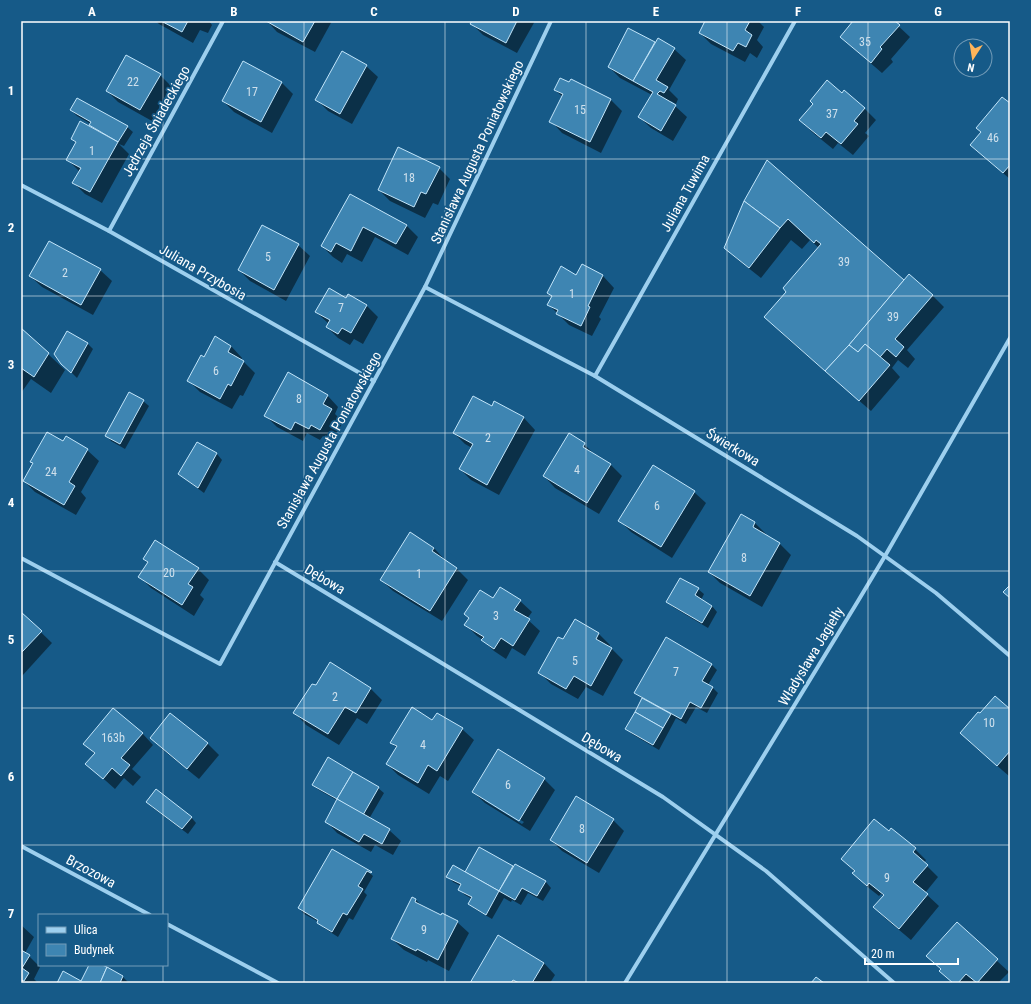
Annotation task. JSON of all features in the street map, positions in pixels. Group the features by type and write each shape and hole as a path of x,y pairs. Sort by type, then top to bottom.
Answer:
{"street":[{"name":"Jędrzeja Śniadeckiego","path":"109,231 223,21"},
{"name":"Stanisława Augusta Poniatowskiego","path":"21,558 220,664 425,287 551,21"},
{"name":"Juliana Tuwima","path":"595,376 794,21"},
{"name":"Juliana Przybosia","path":"21,185 109,231 374,381"},
{"name":"Świerkowa","path":"425,287 595,376 857,536 936,593 1010,656"},
{"name":"Władysława Jagiełły","path":"626,983 885,556 1010,338"},
{"name":"Dębowa","path":"275,562 663,797 766,872 894,983"},
{"name":"Brzozowa","path":"21,846 148,914"},
{"path":"168,925 278,983"}],"building":[{"path":"161,21 188,21 182,32"},
{"path":"266,21 315,21 303,42"},
{"path":"472,21 517,21 506,43 470,24"},
{"path":"705,21 750,21 745,30 752,35 746,47 738,43 733,51 699,33"},
{"path":"853,21 895,21 900,25 880,47 882,49 871,63 840,37"},
{"path":"628,28 655,42 633,81 608,67"},
{"path":"658,38 675,48 656,80 668,87 664,93 660,91 657,94 676,105 661,131 638,117 653,92 633,81"},
{"path":"342,51 367,65 340,114 315,100"},
{"path":"126,55 161,74 140,110 106,91"},
{"path":"243,61 282,82 261,122 222,101"},
{"path":"560,78 569,82 571,79 611,99 590,142 549,122 563,94 554,90"},
{"path":"827,80 842,93 844,90 865,108 854,121 858,124 841,144 826,132 821,138 799,120 813,104 810,101"},
{"path":"1002,97 1010,103 1010,165 1003,173 970,145 981,132 976,128"},
{"path":"77,98 128,126 118,142 89,125 91,122 70,110"},
{"path":"80,121 118,142 90,192 72,183 81,168 66,160 76,142 71,139"},
{"path":"398,147 440,167 426,194 421,192 414,207 378,190"},
{"path":"767,160 904,280 825,371 764,317 786,292 783,288 821,244 816,240 814,243 788,219 780,228 744,201"},
{"path":"350,194 407,225 396,244 363,227 351,251 336,243 331,252 321,246"},
{"path":"744,201 780,228 749,268 724,248"},
{"path":"262,225 299,244 274,290 238,270"},
{"path":"49,241 101,269 81,305 29,276"},
{"path":"582,264 603,275 588,306 590,307 581,326 556,314 558,310 547,305 552,296 547,293 561,266 576,275"},
{"path":"909,274 933,295 895,339 904,347 896,357 887,349 880,357 865,344 858,352 849,345"},
{"path":"329,288 346,298 348,294 367,305 351,333 342,328 338,334 326,327 330,320 315,312"},
{"path":"21,328 49,353 34,377 21,368"},
{"path":"67,331 88,343 71,373 61,364 54,354"},
{"path":"215,336 231,346 228,352 244,361 231,386 228,384 220,399 187,381 201,355 204,357"},
{"path":"865,344 890,365 859,401 825,371 849,345 858,352"},
{"path":"288,372 328,395 323,404 332,409 320,430 311,425 309,429 295,422 291,430 264,416"},
{"path":"129,392 144,400 120,444 105,436"},
{"path":"473,396 492,406 494,401 524,417 487,485 459,469 473,444 453,433"},
{"path":"47,432 63,441 66,436 88,449 69,482 75,486 64,505 23,481 33,463 30,462"},
{"path":"569,433 585,443 583,447 611,464 587,503 543,476"},
{"path":"197,442 217,453 198,488 178,474"},
{"path":"653,465 695,491 661,547 618,521"},
{"path":"741,514 755,522 753,527 780,543 750,596 708,572"},
{"path":"410,532 434,548 432,551 457,568 430,611 380,580"},
{"path":"155,540 199,568 188,584 193,587 182,605 138,577 148,562 143,559"},
{"path":"680,578 699,588 695,595 712,606 702,623 666,602"},
{"path":"1010,585 1010,598 1003,592"},
{"path":"500,587 521,600 514,610 530,619 513,646 501,638 494,649 481,640 484,637 464,625 469,618 464,614 480,590 493,598"},
{"path":"21,612 42,631 21,653"},
{"path":"575,619 599,633 596,639 612,648 591,686 574,676 566,689 538,673 558,637 563,639"},
{"path":"666,637 712,664 702,681 713,687 701,708 690,702 681,719 634,693"},
{"path":"330,662 371,688 356,713 345,707 328,734 293,713 312,684 316,685"},
{"path":"995,696 1010,709 1010,751 997,766 960,733 978,712 980,713"},
{"path":"642,698 671,714 663,728 635,712"},
{"path":"412,707 432,720 437,713 463,728 437,771 428,765 418,783 386,764 397,746 390,743"},
{"path":"113,708 143,733 121,758 130,765 121,776 112,768 103,779 85,764 95,753 83,744"},
{"path":"635,712 663,728 653,745 625,729"},
{"path":"170,713 208,743 187,769 150,738"},
{"path":"498,749 545,778 519,821 472,792"},
{"path":"328,757 353,772 337,799 312,785"},
{"path":"353,772 379,787 363,815 337,799"},
{"path":"156,789 192,817 182,829 146,802"},
{"path":"576,796 614,819 587,863 550,840"},
{"path":"337,799 390,829 382,844 364,834 359,842 325,822"},
{"path":"874,819 889,831 891,828 916,848 913,852 928,865 913,882 928,894 899,929 873,907 884,895 869,883 867,886 852,873 855,871 841,859"},
{"path":"479,847 513,866 499,891 465,872"},
{"path":"332,849 372,872 367,871 358,886 363,889 347,915 343,913 332,932 317,923 318,920 298,908"},
{"path":"515,864 546,881 537,896 522,888 515,900 499,891"},
{"path":"453,865 499,891 486,915 468,904 472,897 458,890 461,884 446,877"},
{"path":"412,897 416,899 415,902 441,915 442,913 458,921 438,960 417,949 416,951 391,939"},
{"path":"957,922 998,959 977,983 966,974 958,983 953,983 939,971 941,969 926,956"},
{"path":"498,935 544,963 532,983 519,983 513,980 511,983 470,983"},
{"path":"21,950 30,955 22,968 29,973 24,981 21,980"},
{"path":"88,966 107,967 100,983 57,983 63,971 81,981"},
{"path":"107,967 123,976 120,983 100,983"},
{"path":"816,977 824,983 811,983"}]}
